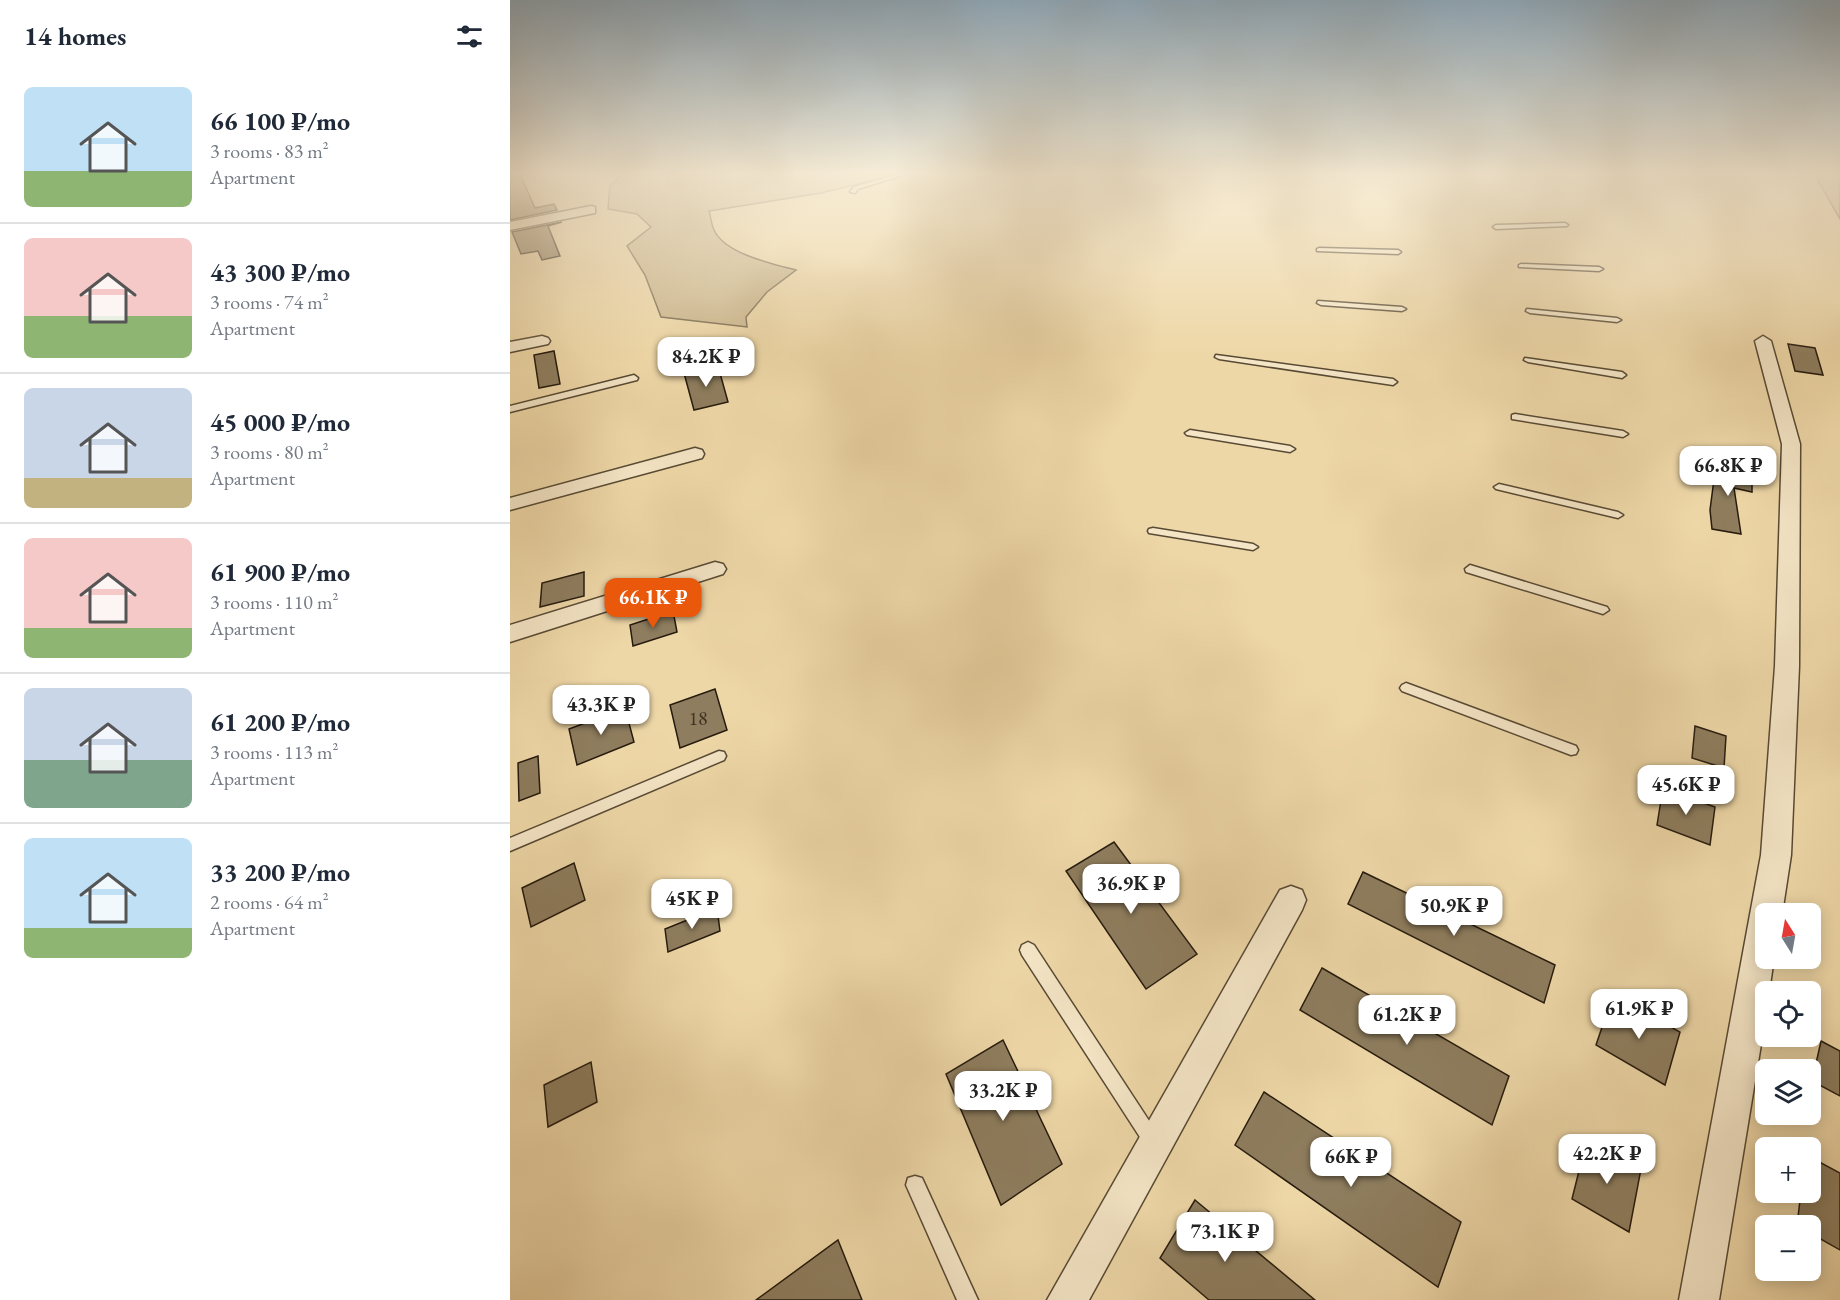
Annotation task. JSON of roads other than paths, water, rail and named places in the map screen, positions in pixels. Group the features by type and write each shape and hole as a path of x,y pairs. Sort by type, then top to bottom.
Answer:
{"street":[{"path":"510,347 542,341"},
{"path":"1763,341 1791,444 1787,666 1776,855 1768,903"},
{"path":"510,504 695,454"},
{"path":"510,634 715,569"},
{"path":"1067,1300 1291,900"},
{"path":"1699,1300 1756,969"}],"lane":[{"path":"1319,250 1398,252"},
{"path":"1521,266 1599,269"},
{"path":"1321,303 1402,309"},
{"path":"1530,311 1617,320"},
{"path":"1220,357 1393,382"},
{"path":"1528,360 1622,375"},
{"path":"510,409 634,378"},
{"path":"1515,417 1623,434"},
{"path":"1190,433 1290,449"},
{"path":"1499,487 1618,515"},
{"path":"1153,531 1253,547"},
{"path":"1470,569 1603,610"},
{"path":"1406,688 1571,750"},
{"path":"510,845 719,756"},
{"path":"1028,950 1155,1144"},
{"path":"915,1185 968,1300"}]}
